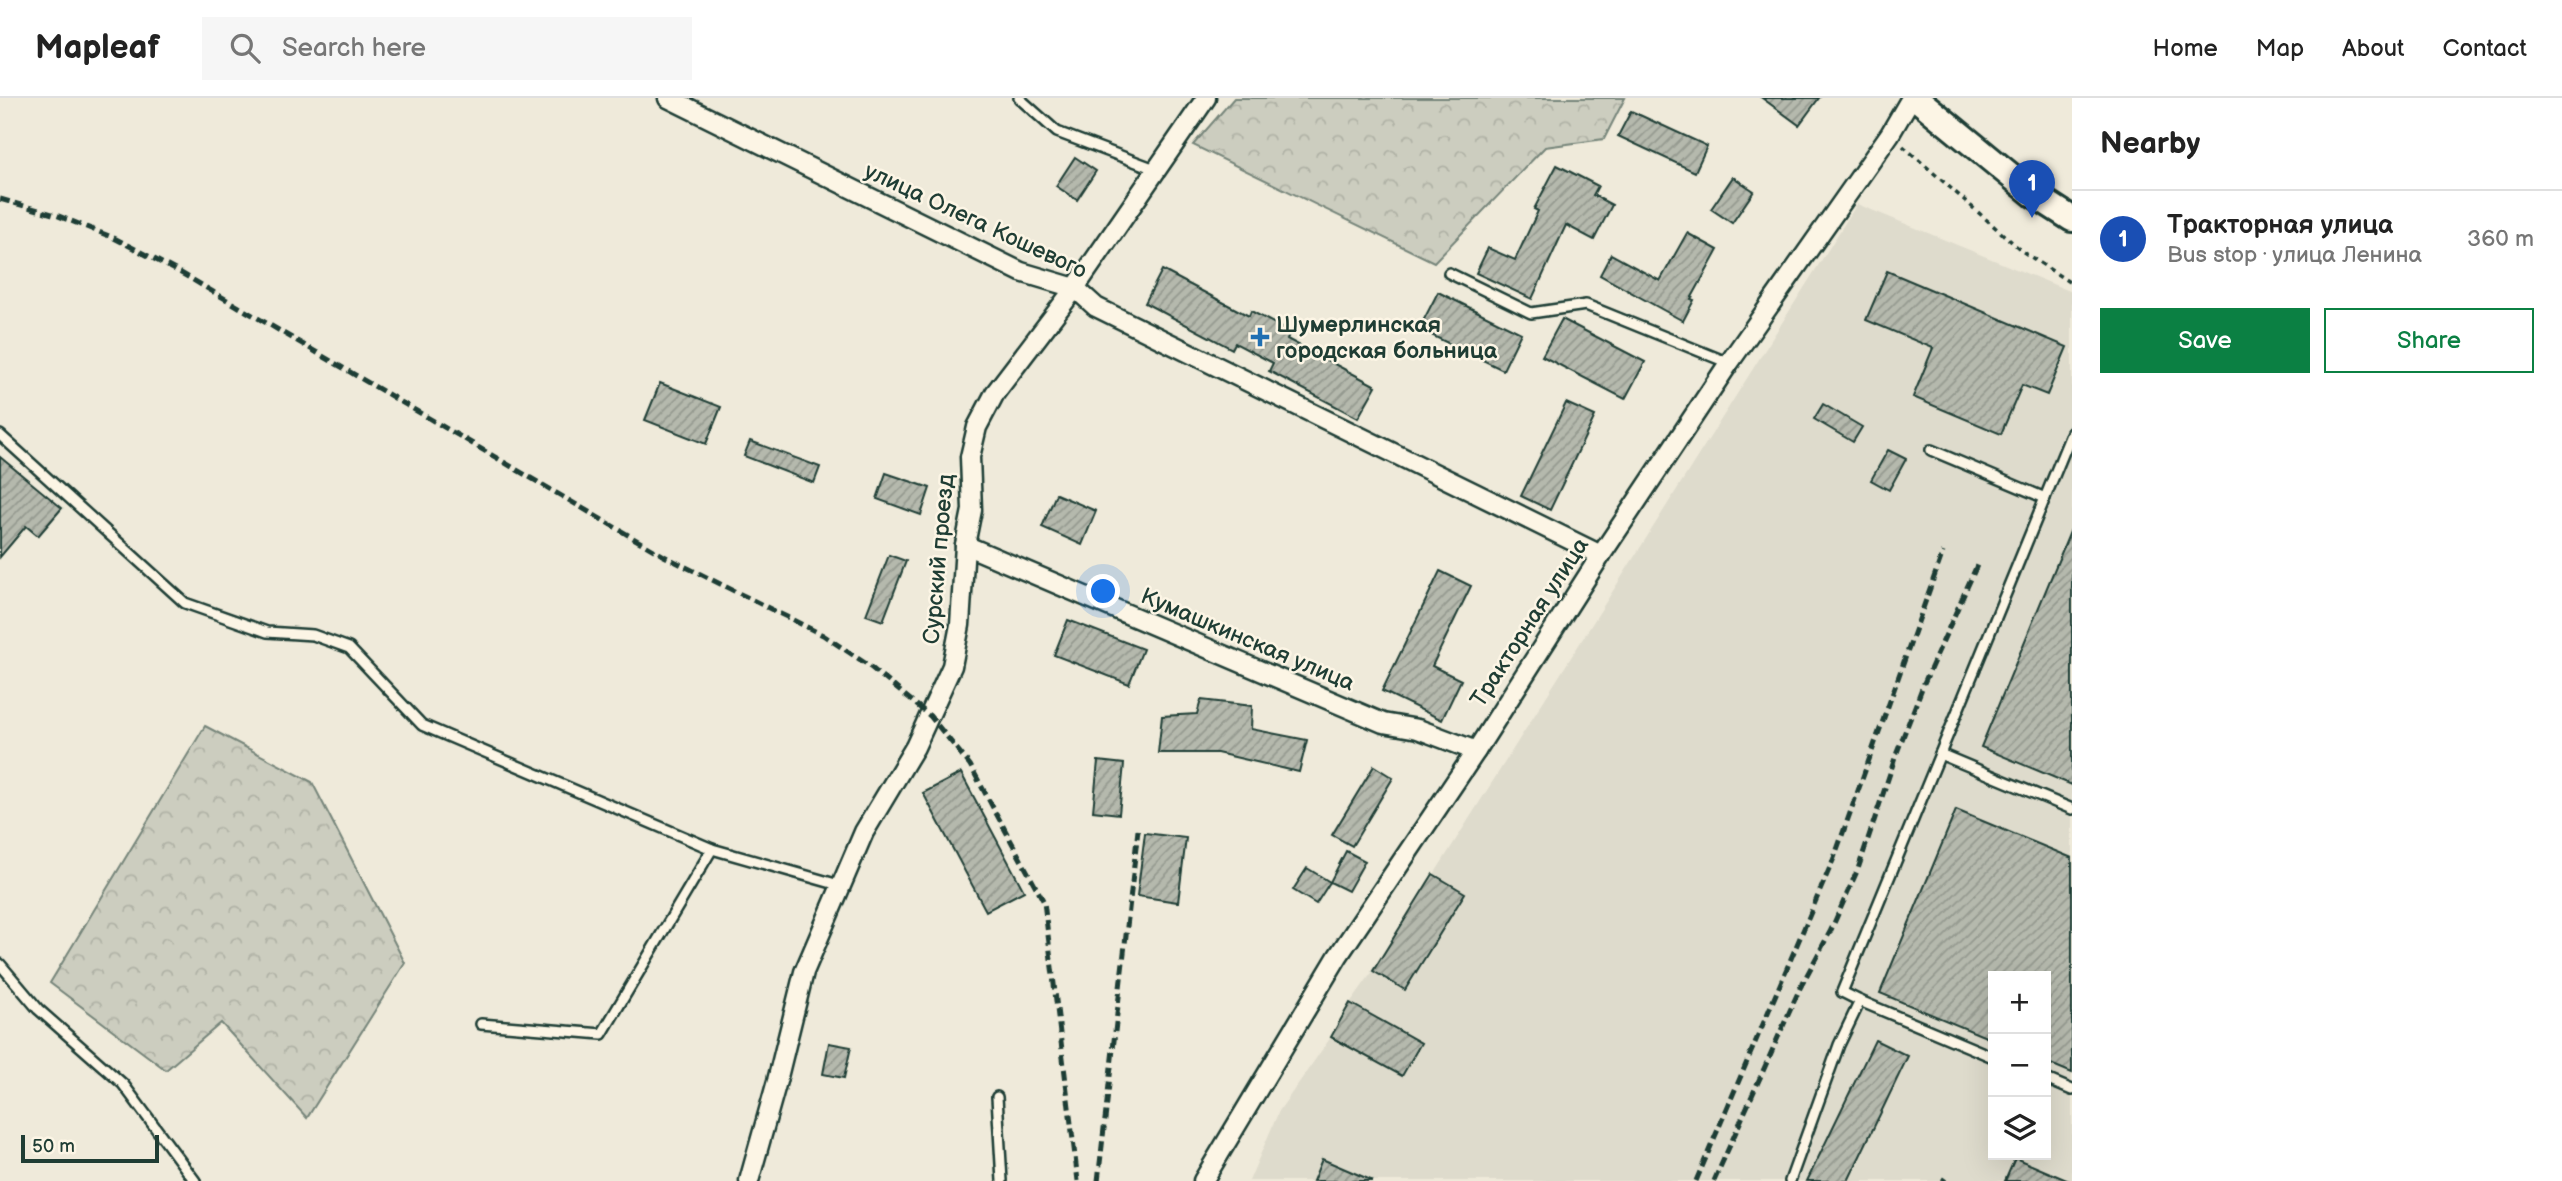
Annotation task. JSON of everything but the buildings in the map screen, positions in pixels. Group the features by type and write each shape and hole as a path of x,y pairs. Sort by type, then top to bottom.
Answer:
{"main road":[{"path":"1914,98 2033,194 2072,219"}],"street":[{"name":"улица Олега Кошевого","path":"668,98 1021,272 1075,288 1096,307 1601,555"},
{"name":"Сурский проезд","path":"749,1181 804,972 839,885 864,832 915,747 952,666 960,625 965,545 971,510 970,457 977,426 995,393 1075,288 1206,98"},
{"name":"Тракторная улица","path":"1203,1181 1338,956 1476,751 1601,555 1729,363 1914,98"},
{"name":"Кумашкинская улица","path":"965,545 1384,723 1418,729 1476,751"}],"lane":[{"path":"1019,98 1057,132 1155,169"},
{"path":"1449,273 1531,313 1586,305 1729,363"},
{"path":"1988,1055 1842,992 2072,432"},
{"path":"0,435 185,603 267,632 313,635 349,648 422,725 712,849 839,885"},
{"path":"1931,450 2045,498"},
{"path":"1940,754 2072,809"},
{"path":"481,1024 603,1034 712,849"},
{"path":"0,964 38,1009 123,1084 195,1181"},
{"path":"1790,1181 1839,1045 1860,1001"},
{"path":"2051,1081 2072,1090"},
{"path":"997,1097 1002,1181"}],"path":[{"path":"1890,134 2022,251 2072,284"}],"shaded area":[{"path":"1857,204 2072,292 2072,1181 1249,1181 1279,1111 1331,1037 1350,1003 1373,971"}],"green space":[{"path":"1234,98 1625,98 1604,139 1545,147 1434,262 1193,145"},
{"path":"205,726 312,782 405,963 307,1118 221,1023 166,1070 50,983"}],"railway":[{"path":"0,199 56,215 114,238 181,273 664,556 823,635 868,665 930,716 970,765 1044,902 1078,1181"},
{"path":"1696,1181 1834,858 1943,552"},
{"path":"1714,1181 1800,988 1831,930 1858,869 1896,755 1924,683 1978,563"},
{"path":"1098,1181 1138,830"}],"place":[{"name":"Тракторная улица","path":"2032,218"},
{"name":"Шумерлинская городская больница","path":"1260,337"}]}
